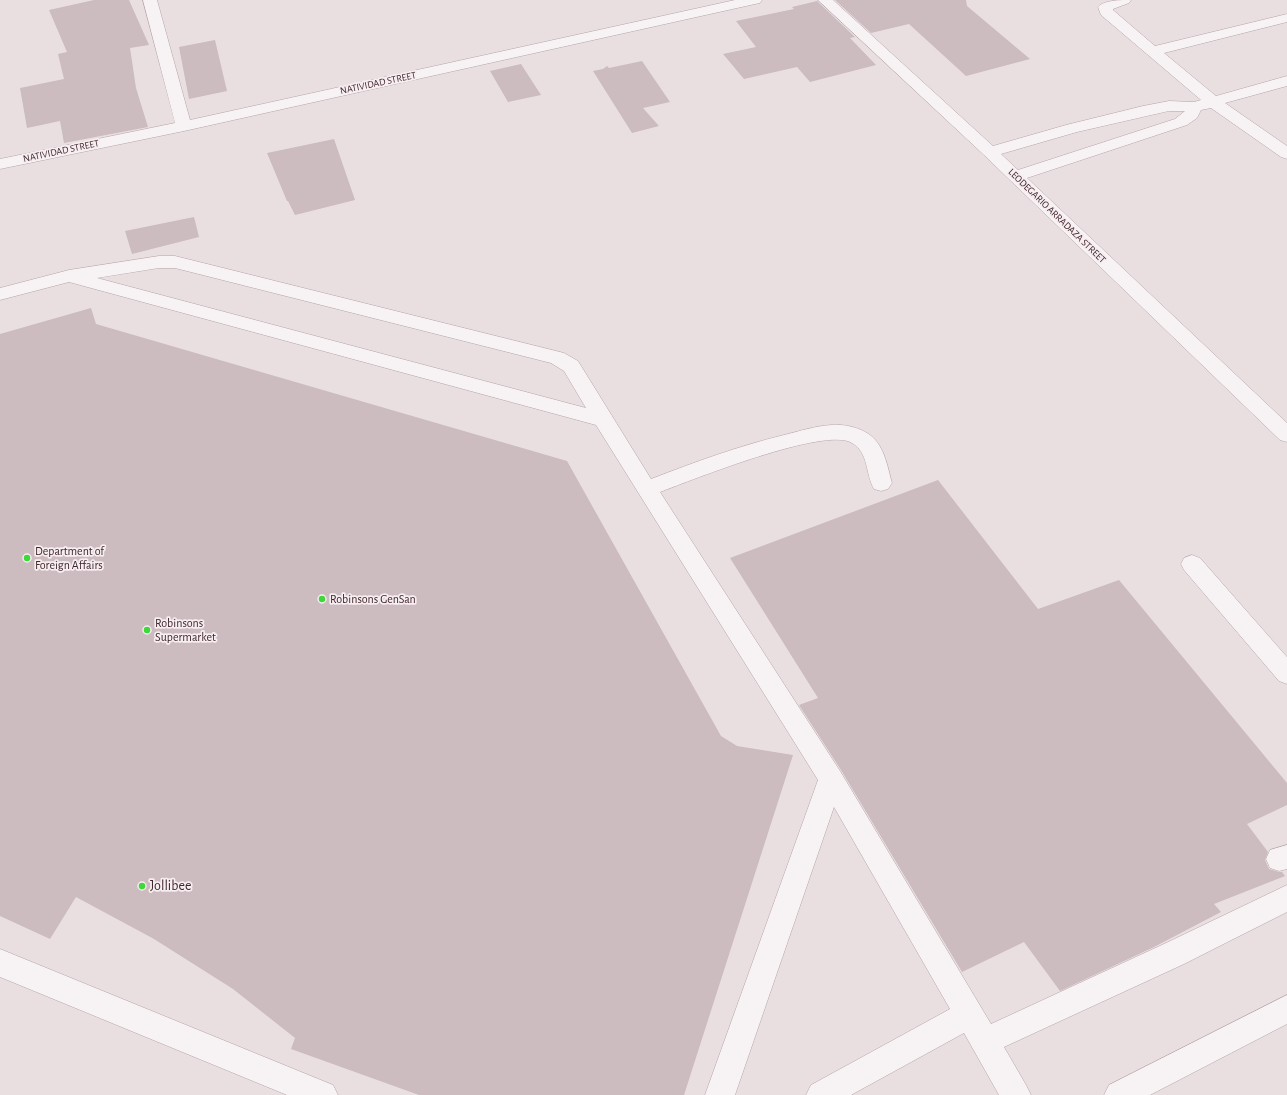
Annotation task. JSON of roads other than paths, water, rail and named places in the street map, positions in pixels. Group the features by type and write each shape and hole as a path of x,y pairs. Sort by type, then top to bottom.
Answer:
{"street":[{"path":"150,0 184,126"},
{"name":"NATIVIDAD STREET","path":"0,164 184,126 755,0"},
{"name":"LEODEGARIO ARRADAZA STREET","path":"825,0 990,152 1287,435"},
{"path":"1124,0 1105,7 1106,12 1213,102 1287,154"},
{"path":"1152,51 1287,18"},
{"path":"990,152 1072,128 1143,111 1169,106 1195,107 1287,81"},
{"path":"1015,176 1187,119 1195,107"},
{"path":"0,294 69,276 159,262 175,262 557,358 571,366 603,420 831,780 1016,1095"},
{"path":"69,276 603,420"},
{"path":"647,489 697,470 772,445 816,434 837,432 859,437 869,445 873,451 881,483"},
{"path":"1192,564 1287,674"},
{"path":"720,1095 831,780"},
{"path":"984,1042 1174,954 1287,898"},
{"path":"0,964 323,1095"},
{"path":"1119,1095 1287,1009"},
{"path":"821,1095 968,1015"}],"place":[{"name":"Department of Foreign Affairs","path":"27,558"},
{"name":"Robinsons GenSan","path":"322,599"},
{"name":"Robinsons Supermarket","path":"147,630"},
{"name":"Jollibee","path":"142,886"}]}
